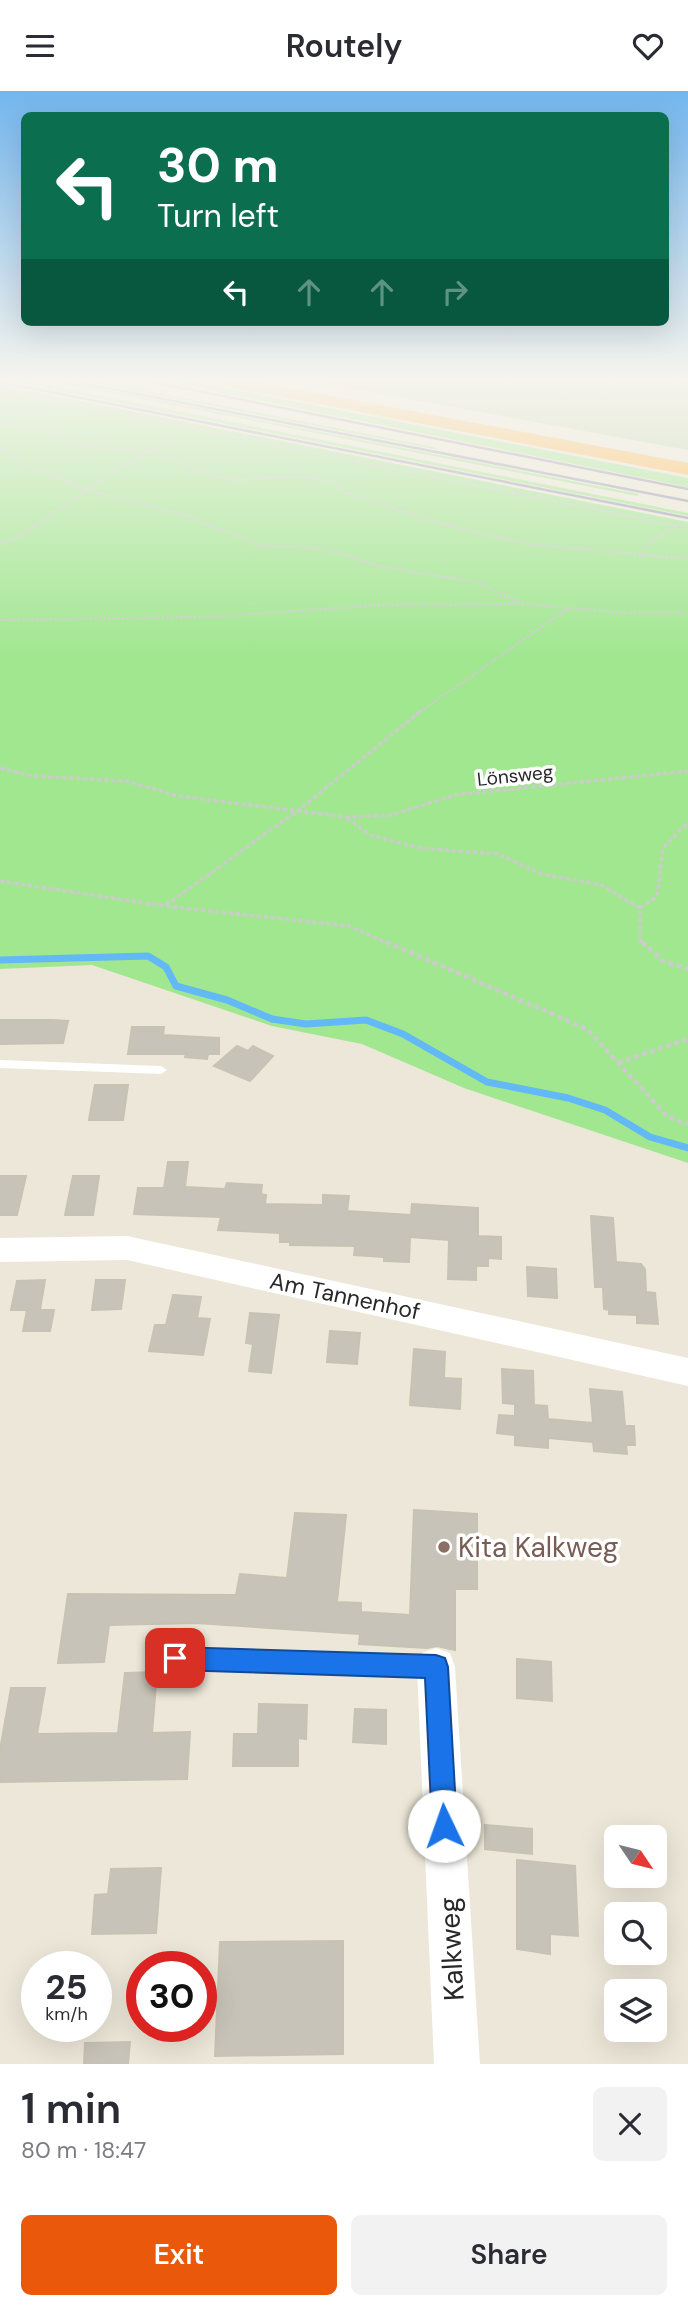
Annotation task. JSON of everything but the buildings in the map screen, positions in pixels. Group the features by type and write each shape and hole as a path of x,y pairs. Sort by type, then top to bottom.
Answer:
{"street":[{"name":"Am Tannenhof","path":"0,1250 127,1248 688,1372"},
{"name":"Kalkweg","path":"436,1667 457,2064"}],"lane":[{"path":"0,1064 70,1069 161,1070"},
{"path":"175,1658 436,1667"}],"path":[{"path":"44,473 87,489 187,516 261,546 323,548 382,567 476,582 522,604"},
{"path":"0,544 20,536 114,473"},
{"path":"204,473 234,480 305,476 337,484 346,493 373,502 477,533 529,544 641,557 688,559"},
{"path":"417,473 688,528"},
{"path":"641,557 647,544 678,526"},
{"path":"0,620 206,617 380,605 522,604 624,613 688,613"},
{"path":"165,906 296,813 426,708 571,607"},
{"name":"Lönsweg","path":"0,768 32,776 126,781 178,796 296,813 347,817 391,815 455,795 688,771"},
{"path":"347,817 370,835 420,848 498,854 542,874 601,885 640,908"},
{"path":"640,908 657,896 663,848 688,821"},
{"path":"0,881 165,906 349,926 587,1029 668,1117 688,1124"},
{"path":"640,908 640,940 663,961 688,969"},
{"path":"618,1063 688,1039"}],"green space":[{"path":"0,473 442,473 688,522 688,1163 464,1088 362,1044 272,1026 92,965 0,969"},
{"path":"472,473 488,473 688,513 688,516"},
{"path":"520,473 639,494 637,496"},
{"path":"619,473 663,473 688,478 688,487"}],"waterway":[{"path":"0,960 148,956 166,967 176,986 227,1000 272,1019 306,1024 366,1020 403,1034 487,1082 568,1098 605,1110 650,1137 688,1148"}],"railway":[{"path":"461,473 688,518"},
{"path":"544,473 688,501"},
{"path":"608,473 688,489"}],"place":[{"name":"Kita Kalkweg","path":"444,1547"}],"route":[{"path":"175,1658 436,1667 444,1826"}]}
